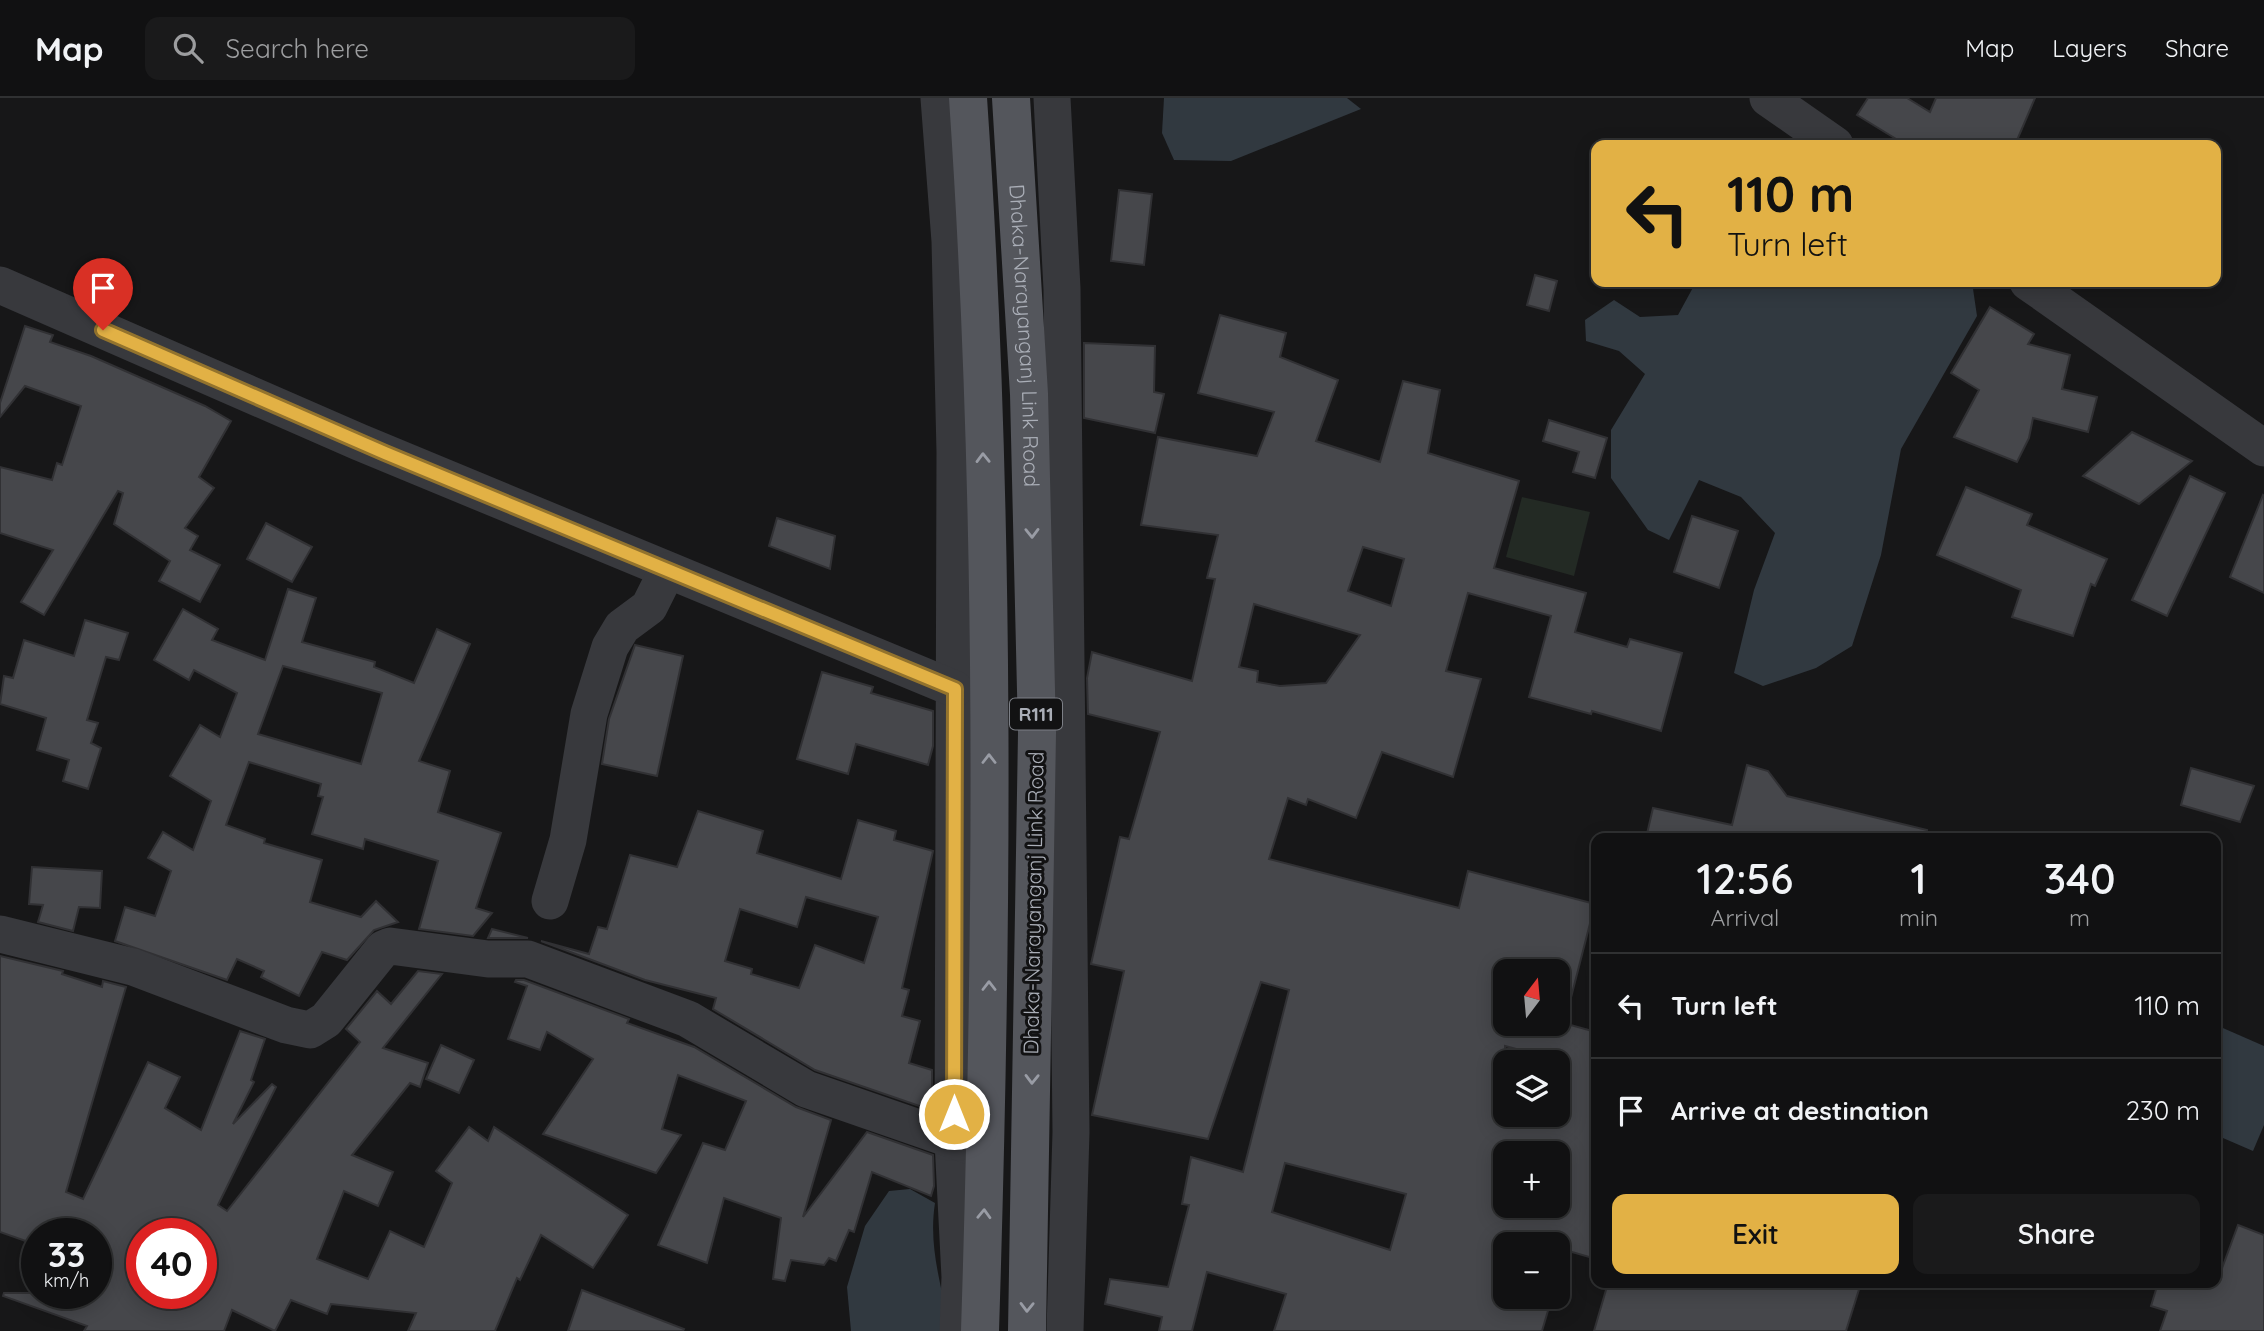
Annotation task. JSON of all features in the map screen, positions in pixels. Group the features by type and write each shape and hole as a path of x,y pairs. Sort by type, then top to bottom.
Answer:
{"main road":[{"name":"Dhaka-Narayanganj Link Road","path":"968,98 977,239 989,715 970,1146 980,1331"},
{"name":"Dhaka-Narayanganj Link Road","path":"1011,98 1029,394 1037,720 1027,1331"}],"street":[{"path":"939,98 950,254 956,452 955,689 970,1146 958,1331"},
{"path":"1052,98 1062,303 1070,1119 1065,1331"},
{"path":"1768,98 1828,140"},
{"path":"0,285 359,442 955,689"},
{"path":"2035,287 2264,448"},
{"path":"550,901 568,840 589,714 610,647 622,627 649,607 667,571"},
{"path":"0,934 133,967 286,1025 310,1030 326,1020 383,949 390,946 488,959 528,960 688,1019 806,1089 970,1146"}],"shaded area":[{"path":"1164,98 1347,98 1361,109 1231,161 1174,160 1162,133"},
{"path":"1693,287 1973,287 1977,316 1901,449 1881,555 1852,646 1816,668 1763,686 1734,673 1754,590 1775,533 1741,497 1699,480 1669,540 1648,530 1611,478 1611,430 1645,374 1619,351 1586,341 1585,320 1614,300 1640,317 1678,315"},
{"path":"1522,497 1590,512 1574,576 1506,557"},
{"path":"2221,1027 2264,1046 2264,1125 2253,1151 2221,1137"},
{"path":"910,1189 935,1203 933,1235 950,1331 851,1331 847,1287 865,1226 889,1191"}],"building":[{"path":"1868,98 1907,98 1930,112 1936,98 2035,98 2017,140 1898,140 1857,115"},
{"path":"1119,190 1152,194 1144,265 1111,261"},
{"path":"1535,275 1557,281 1549,311 1527,305"},
{"path":"1990,307 2034,334 2028,344 2070,355 2062,389 2097,397 2088,432 2033,418 2029,438 2017,462 1954,437 1979,390 1951,373"},
{"path":"1220,315 1286,333 1280,357 1338,380 1316,441 1380,462 1403,381 1440,390 1428,453 1519,481 1494,568 1586,593 1575,632 1627,647 1630,639 1682,653 1661,731 1592,711 1591,714 1529,697 1551,616 1468,593 1446,671 1481,679 1453,777 1382,752 1356,818 1308,799 1306,805 1288,798 1269,859 1459,908 1468,871 1591,903 1591,920 1570,1002 1570,959 1493,959 1493,1036 1570,1036 1570,1025 1591,1031 1591,1258 1570,1251 1570,1232 1493,1232 1493,1309 1548,1309 1542,1331 1274,1331 1286,1294 1207,1272 1192,1331 1159,1331 1162,1317 1105,1304 1110,1279 1168,1287 1189,1205 1182,1204 1191,1157 1243,1172 1289,990 1261,982 1208,1139 1092,1115 1124,971 1091,964 1120,837 1129,839 1160,732 1088,714 1087,678 1092,652 1192,681 1215,579 1207,578 1218,535 1141,525 1158,437 1257,456 1274,412 1198,393","holes":["1363,547 1404,559 1391,606 1348,591","1254,604 1360,635 1326,683 1280,686 1257,682 1258,671 1239,667","1285,1163 1406,1194 1390,1250 1272,1212"]},
{"path":"25,326 53,335 50,342 91,356 205,406 231,421 199,477 214,488 185,528 198,536 190,550 220,565 200,602 159,581 170,561 114,524 123,493 118,491 44,615 21,602 53,550 0,533 0,467 52,480 57,463 62,465 81,406 25,386 0,417 0,403"},
{"path":"1084,343 1155,346 1154,392 1164,394 1155,433 1084,418"},
{"path":"1549,420 1607,438 1595,478 1573,472 1579,452 1543,441"},
{"path":"2132,432 2192,461 2139,504 2083,476"},
{"path":"2190,476 2225,493 2167,616 2132,600"},
{"path":"1966,487 2032,514 2027,525 2107,559 2095,586 2091,584 2073,636 2012,617 2021,590 1937,555"},
{"path":"2264,496 2264,593 2230,577"},
{"path":"1692,516 1738,531 1719,588 1674,572"},
{"path":"777,518 835,536 830,569 769,546"},
{"path":"266,523 312,547 292,582 247,559"},
{"path":"288,589 316,598 302,642 375,662 374,667 414,683 437,629 470,644 419,761 450,771 438,812 501,833 476,908 492,913 473,936 419,929 438,861 365,839 363,849 312,834 323,797 318,796 321,784 249,762 226,825 265,839 264,843 322,860 310,902 361,917 376,901 398,922 374,930 347,960 322,952 299,996 261,977 264,971 237,959 227,980 115,941 125,907 155,916 171,871 148,858 163,832 193,850 211,801 170,776 200,725 220,737 237,693 194,670 189,680 154,660 183,609 218,629 212,640 265,660","holes":["283,666 382,693 361,764 258,734"]},
{"path":"85,620 128,633 119,660 106,657 87,720 98,723 91,743 101,748 88,789 63,781 69,760 37,750 46,718 0,704 4,676 13,678 24,640 74,656"},
{"path":"635,645 683,656 657,776 602,764 609,719"},
{"path":"822,672 873,687 871,693 933,711 933,746 928,765 856,744 848,774 797,759"},
{"path":"1747,765 1768,771 1787,796 1927,830 1927,833 1647,833 1653,808 1732,825"},
{"path":"2191,768 2254,786 2240,822 2181,805"},
{"path":"698,811 763,831 757,853 841,879 858,820 896,831 894,840 933,851 902,988 909,990 902,1016 920,1021 909,1063 932,1070 932,1097 928,1109 815,1070 713,1009 716,998 645,980 541,941 589,954 598,927 607,929 630,855 677,867","holes":["806,897 878,917 864,963 815,945 799,988 751,974 752,969 725,961 740,909 797,927"]},
{"path":"32,867 102,871 100,908 79,907 73,931 38,922 43,905 29,904"},
{"path":"492,929 528,938 488,938"},
{"path":"0,956 63,971 62,974 102,987 103,981 126,987 66,1192 83,1199 148,1062 180,1077 165,1108 201,1130 240,1031 265,1039 251,1080 254,1082 233,1124 272,1084 276,1087 218,1205 227,1211 360,1042 346,1029 377,991 391,1004 418,971 442,974 383,1048 428,1063 420,1087 410,1083 352,1155 393,1172 378,1206 344,1191 317,1259 368,1279 390,1231 424,1247 452,1183 436,1171 469,1127 488,1141 494,1127 628,1215 593,1268 541,1235 520,1280 517,1278 495,1331 408,1331 416,1313 331,1304 327,1314 291,1300 275,1331 232,1310 224,1331 84,1331 87,1326 39,1309 112,1309 112,1218 21,1218 21,1239 0,1232"},
{"path":"524,980 629,1019 627,1023 694,1047 796,1107 831,1120 803,1217 867,1132 933,1155 934,1186 931,1196 872,1172 854,1232 849,1230 836,1261 829,1258 824,1265 791,1260 785,1281 773,1279 781,1218 724,1198 707,1263 658,1245 703,1143 725,1150 746,1101 678,1075 662,1129 681,1135 656,1173 543,1134 593,1059 547,1032 540,1050 508,1039 527,986 515,982"},
{"path":"441,1045 474,1060 459,1093 426,1079"},
{"path":"2238,1225 2264,1235 2264,1331 2160,1331 2167,1311 2151,1306 2156,1288 2221,1288 2221,1271"},
{"path":"1607,1288 1859,1288 1846,1331 1594,1331"},
{"path":"582,1290 684,1329 568,1331"},
{"path":"4,1293 21,1293 21,1302 3,1296"}],"route":[{"path":"103,330 385,453 955,689 954,1114"}]}
